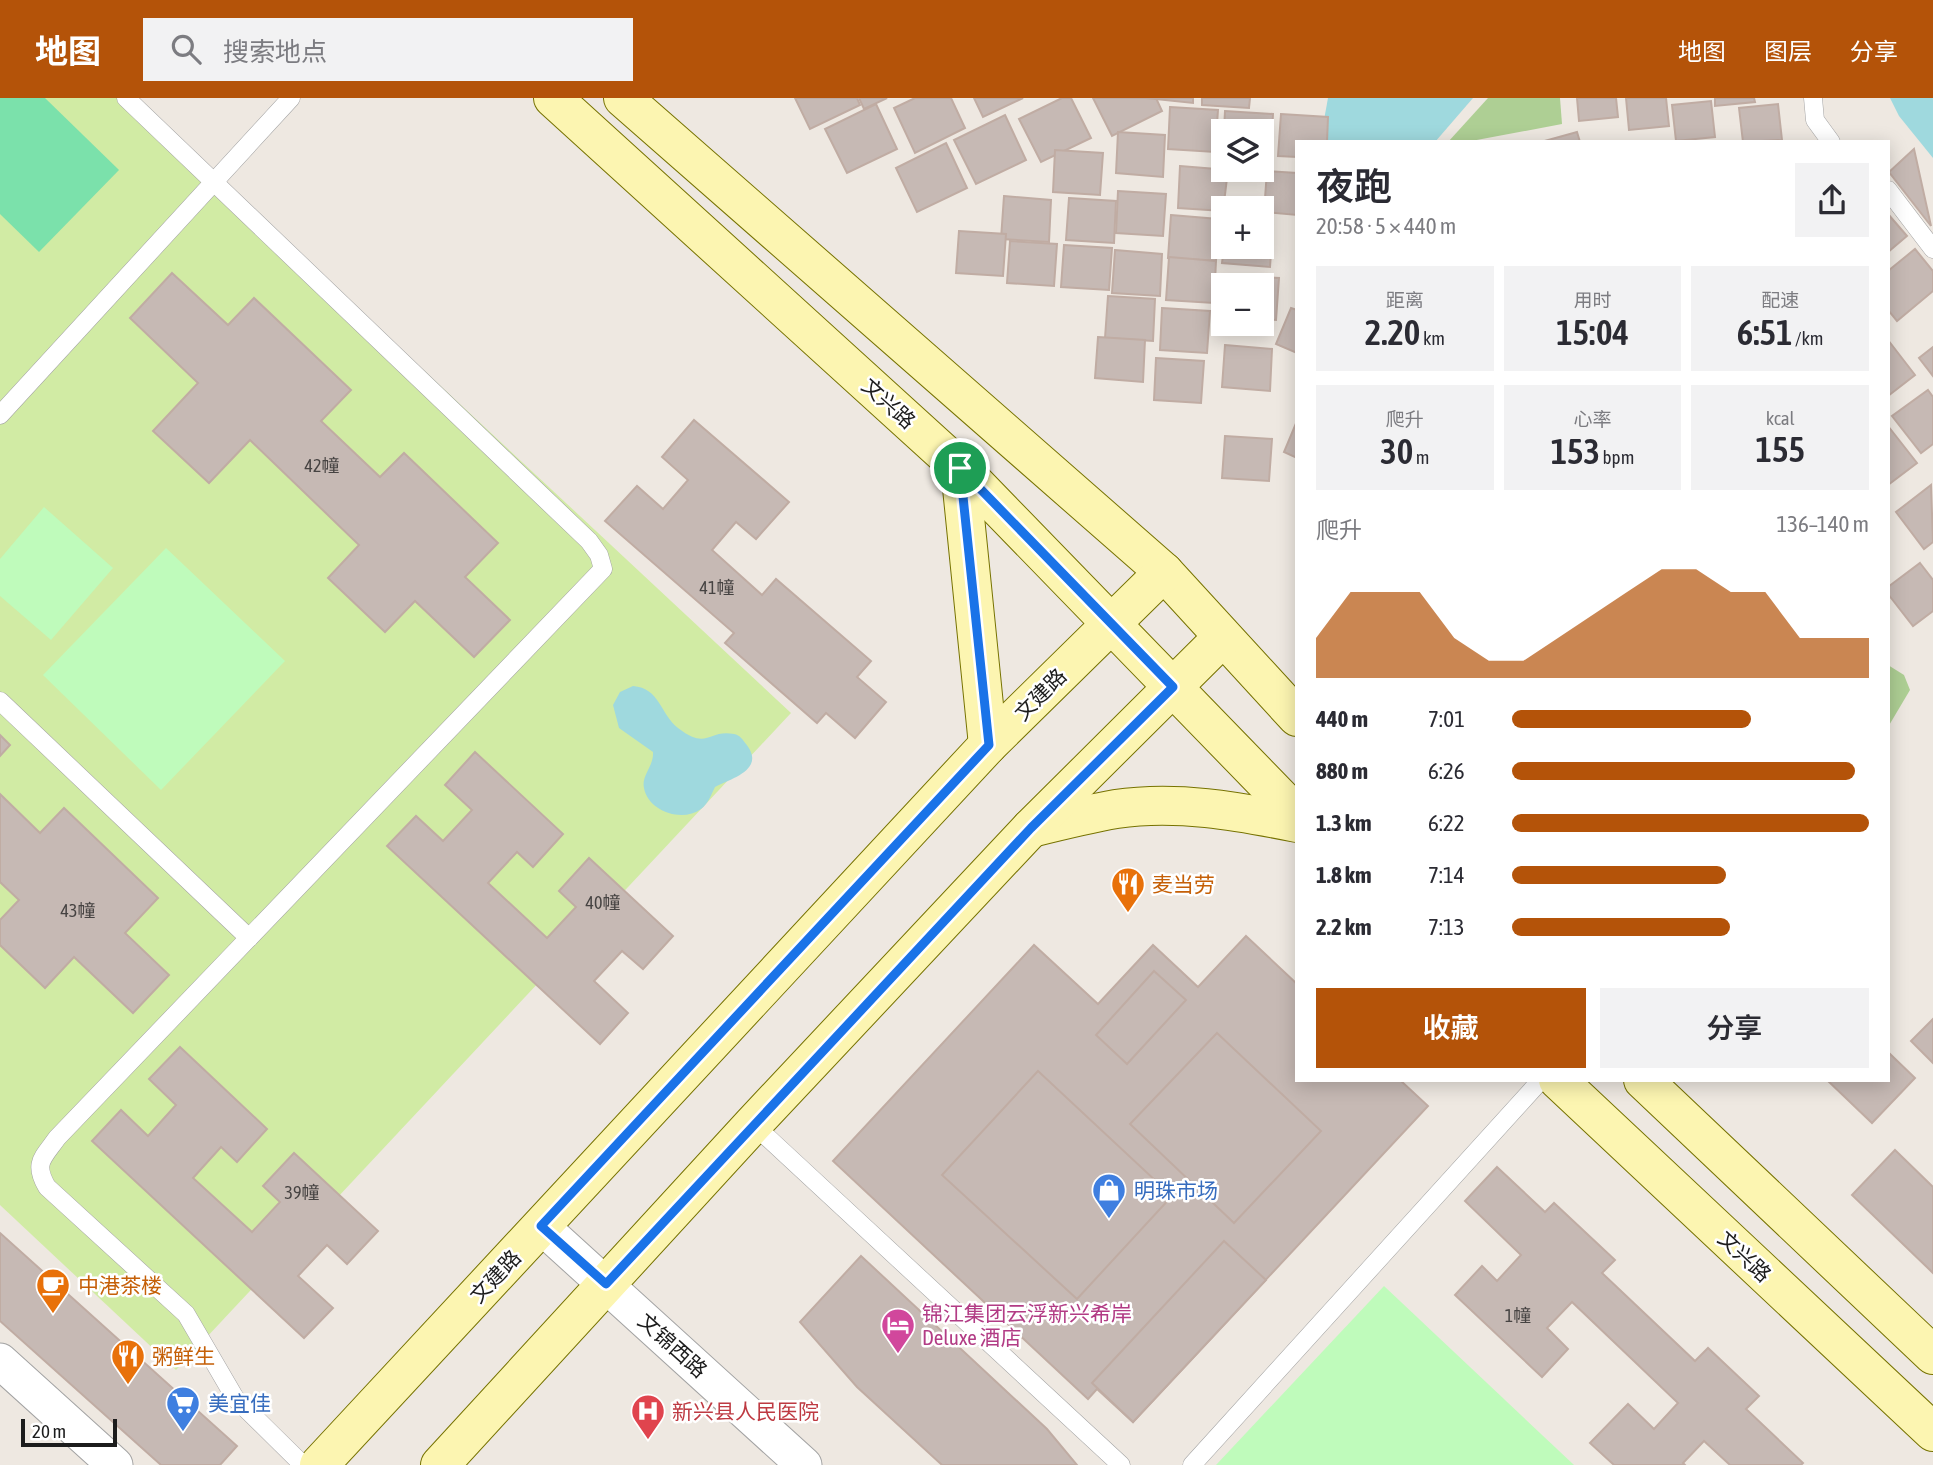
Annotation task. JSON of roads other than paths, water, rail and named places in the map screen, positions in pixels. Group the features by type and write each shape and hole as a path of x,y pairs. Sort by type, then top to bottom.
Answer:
{"street":[{"name":"文兴路","path":"553,98 960,468 1295,813"},
{"path":"623,98 1164,572 1295,715"},
{"path":"960,468 989,745"},
{"name":"文建路","path":"319,1465 989,745 1164,572"},
{"path":"440,1465 753,1124 1031,828 1222,638"},
{"path":"1031,828 1117,809 1166,806 1226,809 1295,823"},
{"name":"文兴路","path":"1560,1082 1920,1419"},
{"path":"1645,1082 1933,1355"},
{"name":"文锦西路","path":"541,1226 804,1465"},
{"path":"0,1361 115,1465"},
{"path":"1920,1419 1933,1380"}],"lane":[{"path":"126,98 589,541 599,555 603,569 57,1138 40,1163 38,1172 47,1187 186,1314 235,1398 303,1465"},
{"path":"0,415 291,98"},
{"path":"1813,98 1815,120 1830,140"},
{"path":"1890,193 1933,249"},
{"path":"0,701 249,938"},
{"path":"1192,1465 1539,1082"},
{"path":"753,1124 1121,1465"}],"water":[{"path":"1328,98 1473,98 1437,140 1320,140"},
{"path":"1890,98 1933,98 1933,158 1899,116"},
{"path":"633,686 649,691 672,722 688,735 702,739 725,733 740,737 751,753 750,766 745,772 715,787 706,805 693,813 676,815 659,808 652,803 644,788 644,779 652,762 653,752 619,728 613,705 620,692"}],"place":[{"name":"麦当劳","path":"1128,914"},
{"name":"明珠市场","path":"1109,1220"},
{"name":"中港茶楼","path":"53,1315"},
{"name":"锦江集团云浮新兴希岸 Deluxe 酒店","path":"898,1355"},
{"name":"粥鲜生","path":"128,1386"},
{"name":"美宜佳","path":"183,1433"},
{"name":"新兴县人民医院","path":"648,1441"}]}
